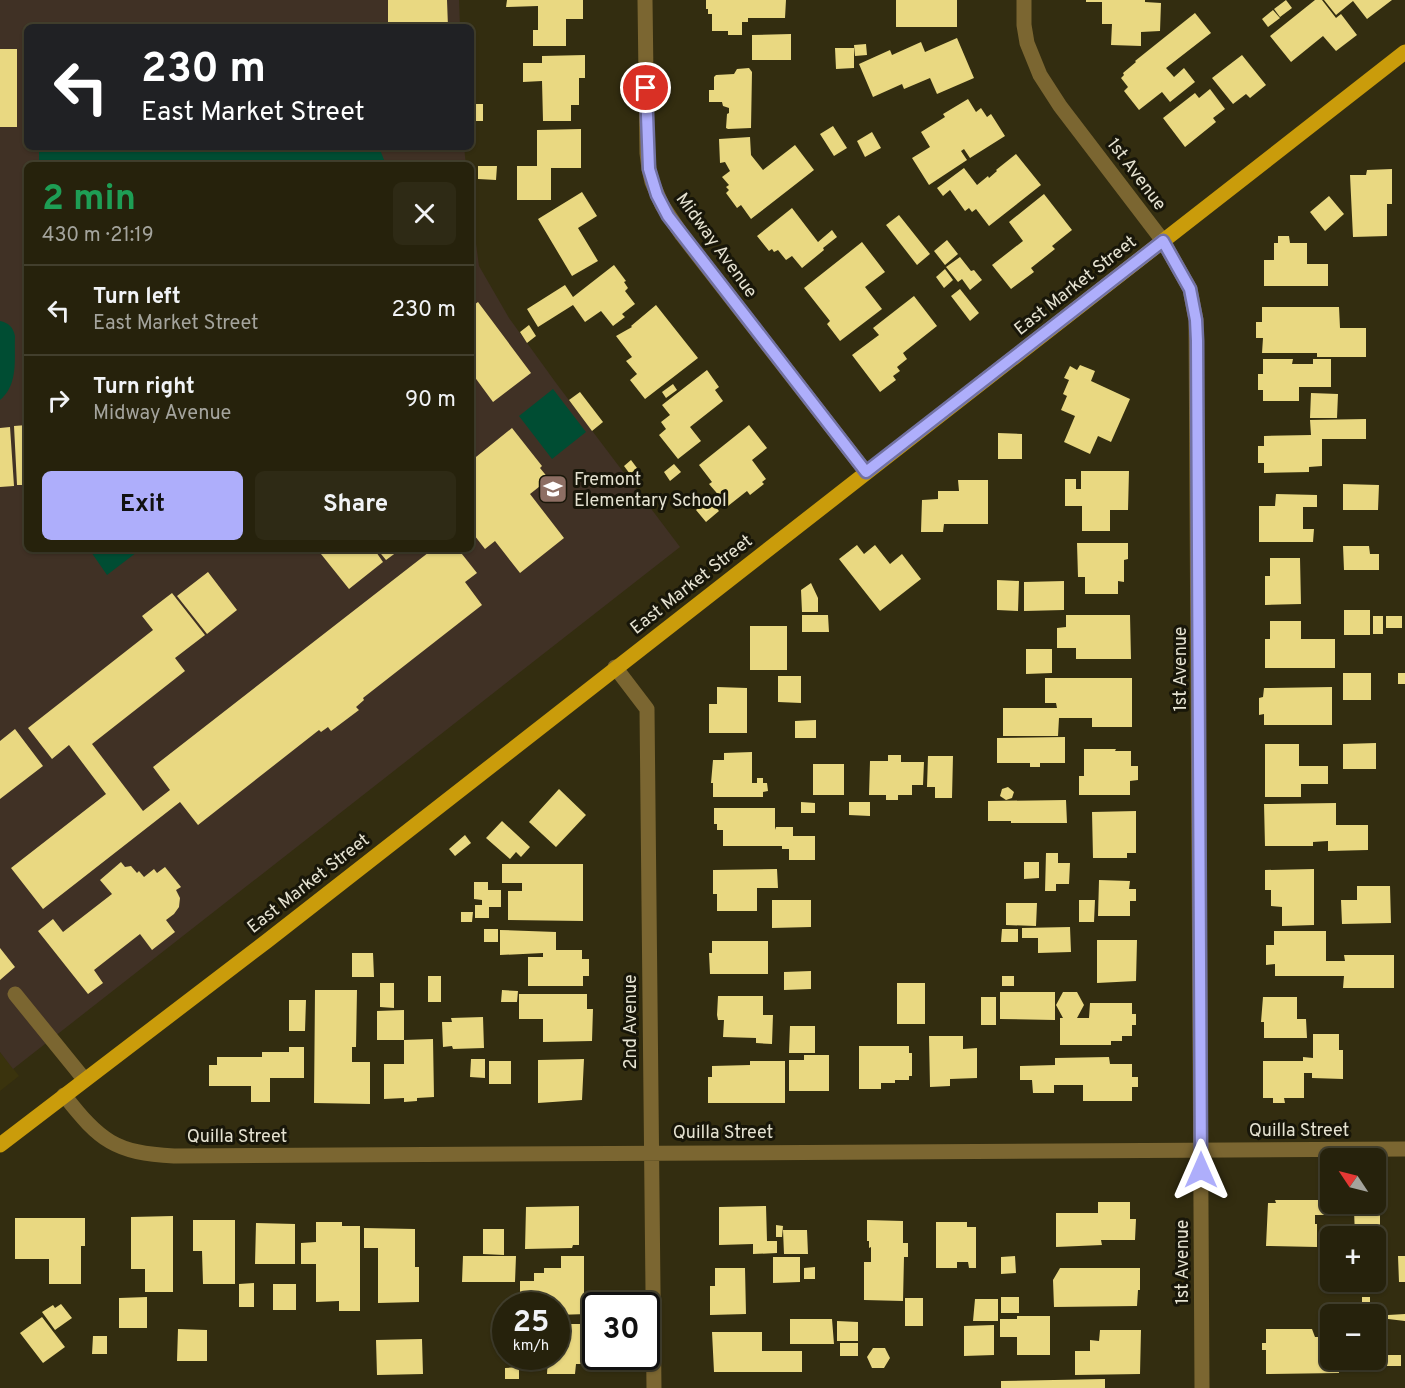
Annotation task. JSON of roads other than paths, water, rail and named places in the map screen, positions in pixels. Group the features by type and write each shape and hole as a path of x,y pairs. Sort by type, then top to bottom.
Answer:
{"main road":[{"name":"East Market Street","path":"0,1145 267,940 1405,52"}],"street":[{"name":"Midway Avenue","path":"645,0 647,153 652,182 657,195 668,216 682,235 866,472"},
{"name":"1st Avenue","path":"1024,0 1024,25 1040,75 1060,106 1163,241 1190,289 1196,320 1202,1388"},
{"name":"2nd Avenue","path":"615,667 647,709 654,1388"},
{"path":"15,994 84,1080"},
{"name":"Quilla Street","path":"64,1095 92,1129 109,1142 121,1148 154,1155 1405,1149"}],"place":[{"name":"Fremont Elementary School","path":"553,489"}]}
